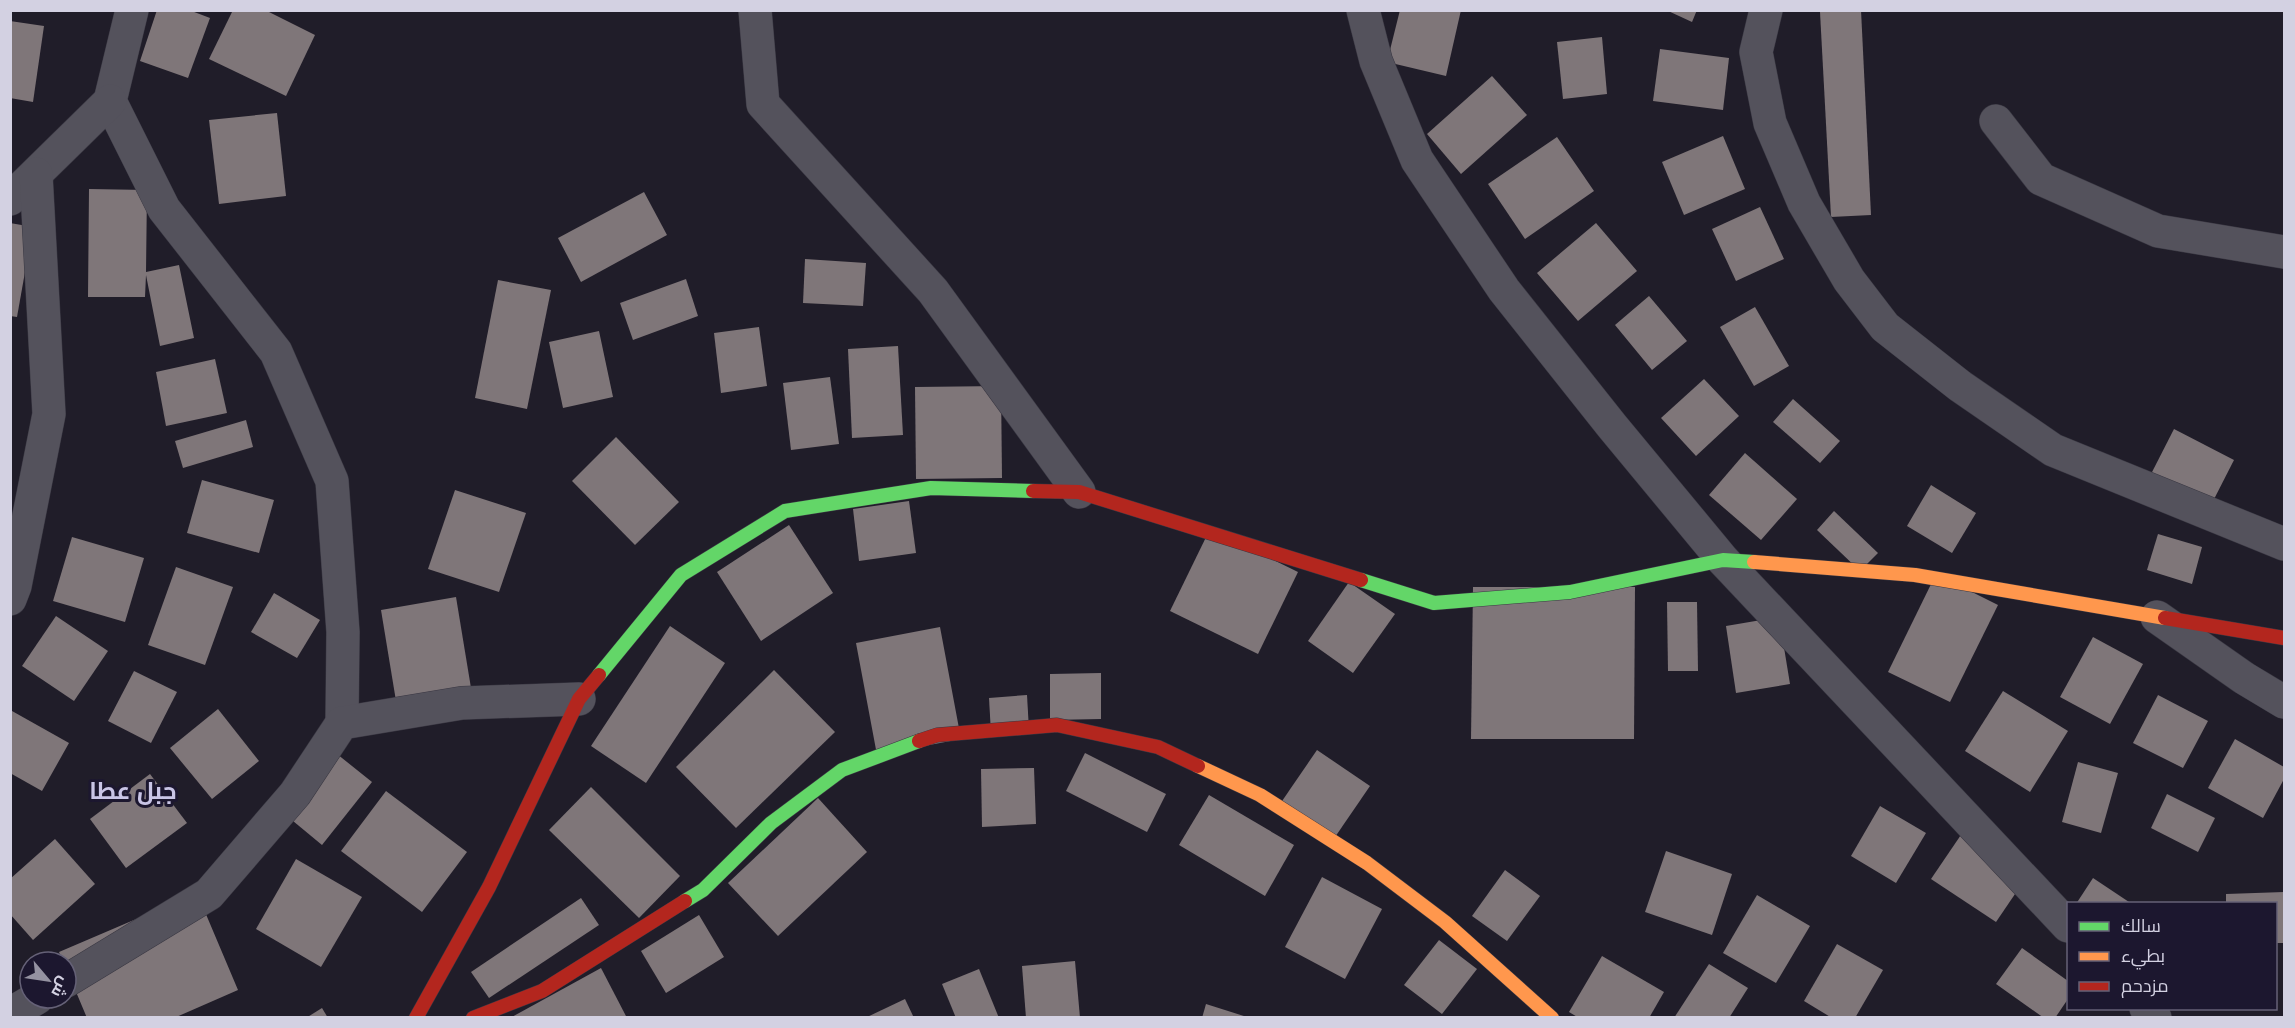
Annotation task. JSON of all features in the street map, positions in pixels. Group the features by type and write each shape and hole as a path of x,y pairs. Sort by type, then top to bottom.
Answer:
{"main road":[{"path":"416,1017 489,887 579,699 681,575 785,511 931,488 1079,492 1434,603 1570,592 1724,560 1915,575 2284,638"},
{"path":"473,1017 542,991 703,890 771,823 842,771 937,735 1058,725 1158,747 1260,795 1367,863 1428,909 1552,1017"}],"street":[{"path":"10,199 110,101 132,10"},
{"path":"756,10 763,104 933,291 1079,492"},
{"path":"1363,10 1376,61 1417,160 1504,290 1612,426 1724,560 2067,925"},
{"path":"1766,10 1756,52 1770,123 1803,203 1849,280 1885,327 1960,386 2053,450 2284,544"},
{"path":"78,974 209,894 295,794 342,723 343,632 332,481 276,352 164,209 110,101"},
{"path":"1996,122 2041,178 2158,231 2284,252"},
{"path":"10,599 15,586 49,414 36,174"},
{"path":"2157,617 2244,678 2284,702"},
{"path":"342,723 462,703 579,699"}],"building":[{"path":"157,10 189,10 210,18 188,78 140,61"},
{"path":"233,10 265,10 315,35 286,96 209,59"},
{"path":"1400,10 1461,10 1446,76 1387,62"},
{"path":"1666,10 1697,10 1692,22"},
{"path":"1861,10 1871,215 1831,217 1820,12"},
{"path":"10,21 44,26 33,102 10,98"},
{"path":"1602,37 1607,94 1563,99 1557,42"},
{"path":"1660,49 1729,58 1723,110 1653,101"},
{"path":"1492,76 1527,115 1461,174 1427,134"},
{"path":"277,113 286,196 219,204 209,120"},
{"path":"1723,136 1745,189 1684,215 1662,162"},
{"path":"1557,137 1594,191 1525,239 1488,184"},
{"path":"89,189 147,190 146,272 179,265 194,338 160,346 146,275 145,297 88,297"},
{"path":"644,192 667,235 581,282 558,238"},
{"path":"1760,207 1784,259 1736,281 1712,229"},
{"path":"10,223 33,227 17,317 10,316"},
{"path":"1596,223 1637,271 1578,321 1537,273"},
{"path":"805,259 866,263 863,306 803,303"},
{"path":"686,279 698,316 633,340 620,303"},
{"path":"498,280 551,290 527,409 475,398"},
{"path":"1649,296 1687,341 1652,370 1615,325"},
{"path":"1755,307 1789,366 1754,386 1720,327"},
{"path":"759,327 767,386 721,393 714,333"},
{"path":"599,331 613,397 563,408 549,342"},
{"path":"898,346 903,435 852,438 848,349"},
{"path":"215,359 227,413 166,426 156,372"},
{"path":"830,377 839,444 791,450 783,383"},
{"path":"1704,379 1739,416 1696,456 1661,418"},
{"path":"1001,386 1002,478 916,479 915,387"},
{"path":"1793,399 1840,441 1820,463 1773,422"},
{"path":"246,420 253,447 183,468 175,441"},
{"path":"2174,429 2234,460 2210,507 2150,476"},
{"path":"616,437 679,502 635,545 572,481"},
{"path":"1745,453 1797,499 1761,540 1709,495"},
{"path":"202,480 274,500 259,553 187,533"},
{"path":"1931,485 1976,513 1952,553 1907,526"},
{"path":"455,490 526,513 499,592 428,569"},
{"path":"909,501 916,553 859,561 853,509"},
{"path":"1834,511 1878,553 1860,571 1817,530"},
{"path":"789,525 833,593 761,641 717,572"},
{"path":"1210,529 1298,572 1258,654 1170,611"},
{"path":"2158,534 2202,547 2192,584 2147,570"},
{"path":"72,537 144,558 125,622 53,601"},
{"path":"176,567 233,587 205,665 148,645"},
{"path":"1936,574 1998,605 1950,702 1888,672"},
{"path":"1349,582 1395,614 1353,673 1308,641"},
{"path":"1473,587 1635,587 1634,739 1471,739"},
{"path":"274,593 320,620 297,658 251,632"},
{"path":"456,597 471,688 396,701 381,610"},
{"path":"1667,602 1697,602 1698,671 1668,671"},
{"path":"56,616 108,651 74,701 22,666"},
{"path":"1779,617 1790,684 1736,693 1726,626"},
{"path":"670,626 725,663 646,783 591,746"},
{"path":"940,627 961,739 877,755 856,643"},
{"path":"2093,637 2143,664 2110,724 2060,697"},
{"path":"774,670 835,732 736,828 676,767"},
{"path":"134,671 177,692 151,743 108,721"},
{"path":"1101,673 1101,719 1050,720 1050,674"},
{"path":"2003,691 2068,731 2030,792 1965,751"},
{"path":"1027,695 1029,730 991,733 989,698"},
{"path":"2158,695 2208,721 2183,768 2133,743"},
{"path":"218,709 259,761 212,799 170,748"},
{"path":"12,711 69,743 42,791 10,773 10,715"},
{"path":"2235,739 2284,767 2284,779 2263,818 2208,788"},
{"path":"1317,750 1370,786 1333,840 1280,804"},
{"path":"1085,753 1166,794 1147,832 1066,791"},
{"path":"337,754 372,782 322,845 287,816"},
{"path":"2078,762 2118,773 2101,833 2062,822"},
{"path":"1034,768 1036,824 982,827 981,769"},
{"path":"150,774 187,823 126,868 90,819"},
{"path":"591,787 680,876 639,918 549,830"},
{"path":"386,791 467,852 422,912 341,851"},
{"path":"2167,794 2215,818 2198,852 2151,828"},
{"path":"1209,795 1294,845 1265,896 1179,845"},
{"path":"818,798 867,852 778,936 728,883"},
{"path":"1880,806 1926,833 1896,883 1851,856"},
{"path":"1967,826 2032,869 1996,922 1931,879"},
{"path":"55,839 95,884 33,940 10,914 10,879"},
{"path":"1666,851 1732,874 1712,935 1645,912"},
{"path":"296,859 362,897 321,967 256,929"},
{"path":"1505,870 1540,896 1507,941 1472,916"},
{"path":"1322,877 1382,909 1345,979 1285,947"},
{"path":"2093,878 2129,902 2077,902"},
{"path":"2284,892 2284,943 2277,943 2277,902 2226,902 2226,894"},
{"path":"197,893 238,990 174,1018 87,1018 78,997 78,950 64,950"},
{"path":"1757,895 1810,926 1776,983 1723,953"},
{"path":"581,898 599,925 489,998 471,972"},
{"path":"699,915 724,957 666,993 641,951"},
{"path":"1439,940 1477,969 1442,1014 1404,985"},
{"path":"1837,944 1883,970 1855,1018 1832,1018 1804,1001"},
{"path":"2022,948 2067,980 2067,1000 2055,1018 2044,1018 1996,984"},
{"path":"1602,956 1664,992 1649,1018 1579,1018 1569,1012"},
{"path":"1075,961 1080,1018 1026,1018 1022,966"},
{"path":"1709,964 1748,988 1729,1018 1674,1018"},
{"path":"601,968 627,1018 510,1018"},
{"path":"979,969 999,1018 956,1018 942,984"},
{"path":"905,999 914,1018 865,1018"},
{"path":"1206,1004 1247,1017 1247,1018 1202,1018"},
{"path":"322,1008 328,1018 306,1018"}],"traffic: fast":[{"path":"599,675 681,575 785,511 931,488 1033,491"},
{"path":"1361,580 1434,603 1570,592 1723,560 1754,562"},
{"path":"685,901 703,890 771,823 842,770 919,741"}],"traffic: slow":[{"path":"1754,562 1915,575 2165,618"},
{"path":"1198,766 1260,795 1367,863 1445,922 1552,1018"}],"traffic: jam":[{"path":"1033,491 1079,492 1361,580"},
{"path":"2165,618 2284,638"},
{"path":"416,1018 489,887 579,699 599,675"},
{"path":"919,741 937,735 1057,725 1158,747 1198,766"},
{"path":"473,1018 542,991 685,901"}],"district":[{"name":"جبل عطا","path":"133,791"}]}
